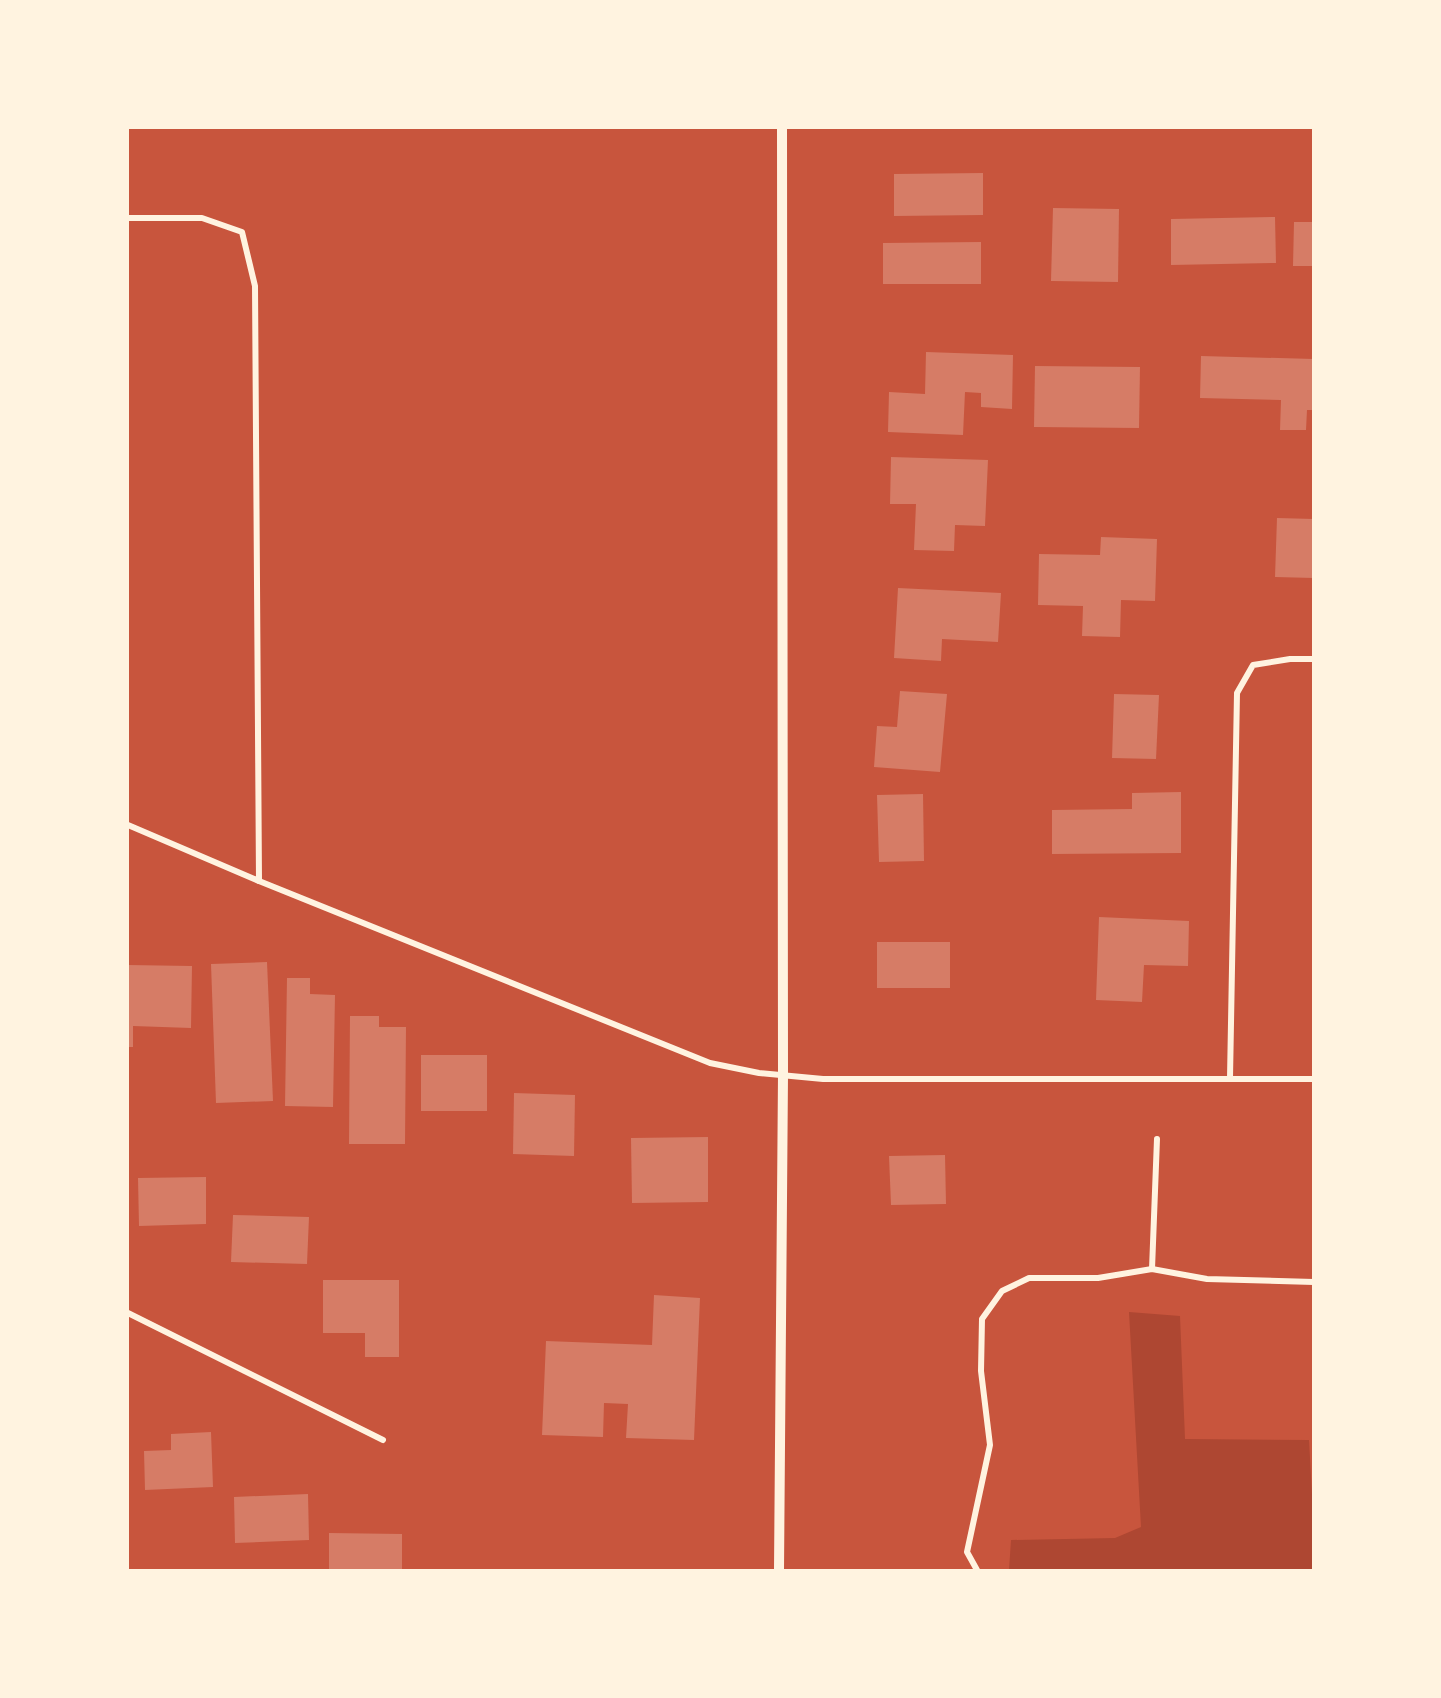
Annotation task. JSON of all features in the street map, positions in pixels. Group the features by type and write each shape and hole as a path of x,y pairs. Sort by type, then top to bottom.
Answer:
{"street":[{"path":"779,1570 783,1075 782,128"},
{"path":"128,218 202,218 242,231 255,286 259,881"},
{"path":"1230,1078 1237,693 1253,665 1290,659 1314,659"},
{"path":"128,825 259,881 710,1063 742,1070 823,1078 1314,1079"},
{"path":"1152,1269 1157,1139"},
{"path":"977,1570 968,1552 990,1445 981,1371 982,1319 1002,1292 1029,1278 1098,1278 1152,1269 1207,1279 1314,1282"},
{"path":"128,1313 383,1440"}],"shaded area":[{"path":"1129,1312 1180,1316 1185,1439 1309,1440 1313,1570 1009,1570 1011,1540 1115,1538 1141,1527"}],"building":[{"path":"983,173 983,215 894,216 894,174"},
{"path":"1053,208 1119,209 1118,282 1051,281"},
{"path":"1275,217 1276,263 1171,265 1171,219"},
{"path":"1294,222 1314,222 1314,266 1293,266"},
{"path":"981,242 981,284 883,284 883,243"},
{"path":"926,352 1013,355 1012,409 981,407 981,393 965,392 963,435 888,432 889,392 925,394"},
{"path":"1201,356 1314,359 1314,410 1307,410 1306,430 1280,430 1281,400 1200,398"},
{"path":"1035,366 1140,367 1139,428 1034,427"},
{"path":"891,457 988,460 985,526 955,525 954,551 914,550 916,504 890,504"},
{"path":"1277,518 1314,519 1314,578 1275,577"},
{"path":"1101,537 1157,539 1155,601 1121,600 1120,637 1082,636 1083,606 1038,605 1039,554 1100,555"},
{"path":"898,588 1001,593 998,642 942,639 941,661 894,658"},
{"path":"900,691 947,694 940,772 874,767 877,726 897,727"},
{"path":"1114,694 1159,695 1156,759 1112,758"},
{"path":"1181,792 1181,853 1052,854 1052,810 1132,809 1132,793"},
{"path":"923,794 924,861 879,862 877,795"},
{"path":"1099,917 1189,921 1188,966 1144,965 1142,1002 1096,1000"},
{"path":"877,942 950,942 950,988 877,988"},
{"path":"267,962 273,1101 216,1103 211,964"},
{"path":"128,965 192,966 191,1028 133,1026 133,1047 128,1047"},
{"path":"287,978 310,978 310,994 335,995 333,1107 285,1106"},
{"path":"350,1016 379,1016 379,1027 406,1027 405,1144 349,1144"},
{"path":"421,1055 487,1055 487,1111 421,1111"},
{"path":"514,1093 575,1095 574,1156 513,1154"},
{"path":"708,1137 708,1202 632,1203 631,1138"},
{"path":"945,1155 946,1204 891,1205 889,1156"},
{"path":"206,1177 206,1224 139,1226 138,1178"},
{"path":"233,1215 309,1217 307,1264 231,1262"},
{"path":"323,1280 399,1280 399,1357 365,1357 365,1333 323,1333"},
{"path":"654,1295 700,1298 694,1440 626,1438 628,1404 604,1403 603,1437 542,1435 546,1341 652,1345"},
{"path":"211,1432 213,1487 145,1490 144,1451 171,1450 171,1434"},
{"path":"308,1494 309,1540 235,1543 234,1497"},
{"path":"329,1533 402,1534 402,1570 329,1570"}]}
